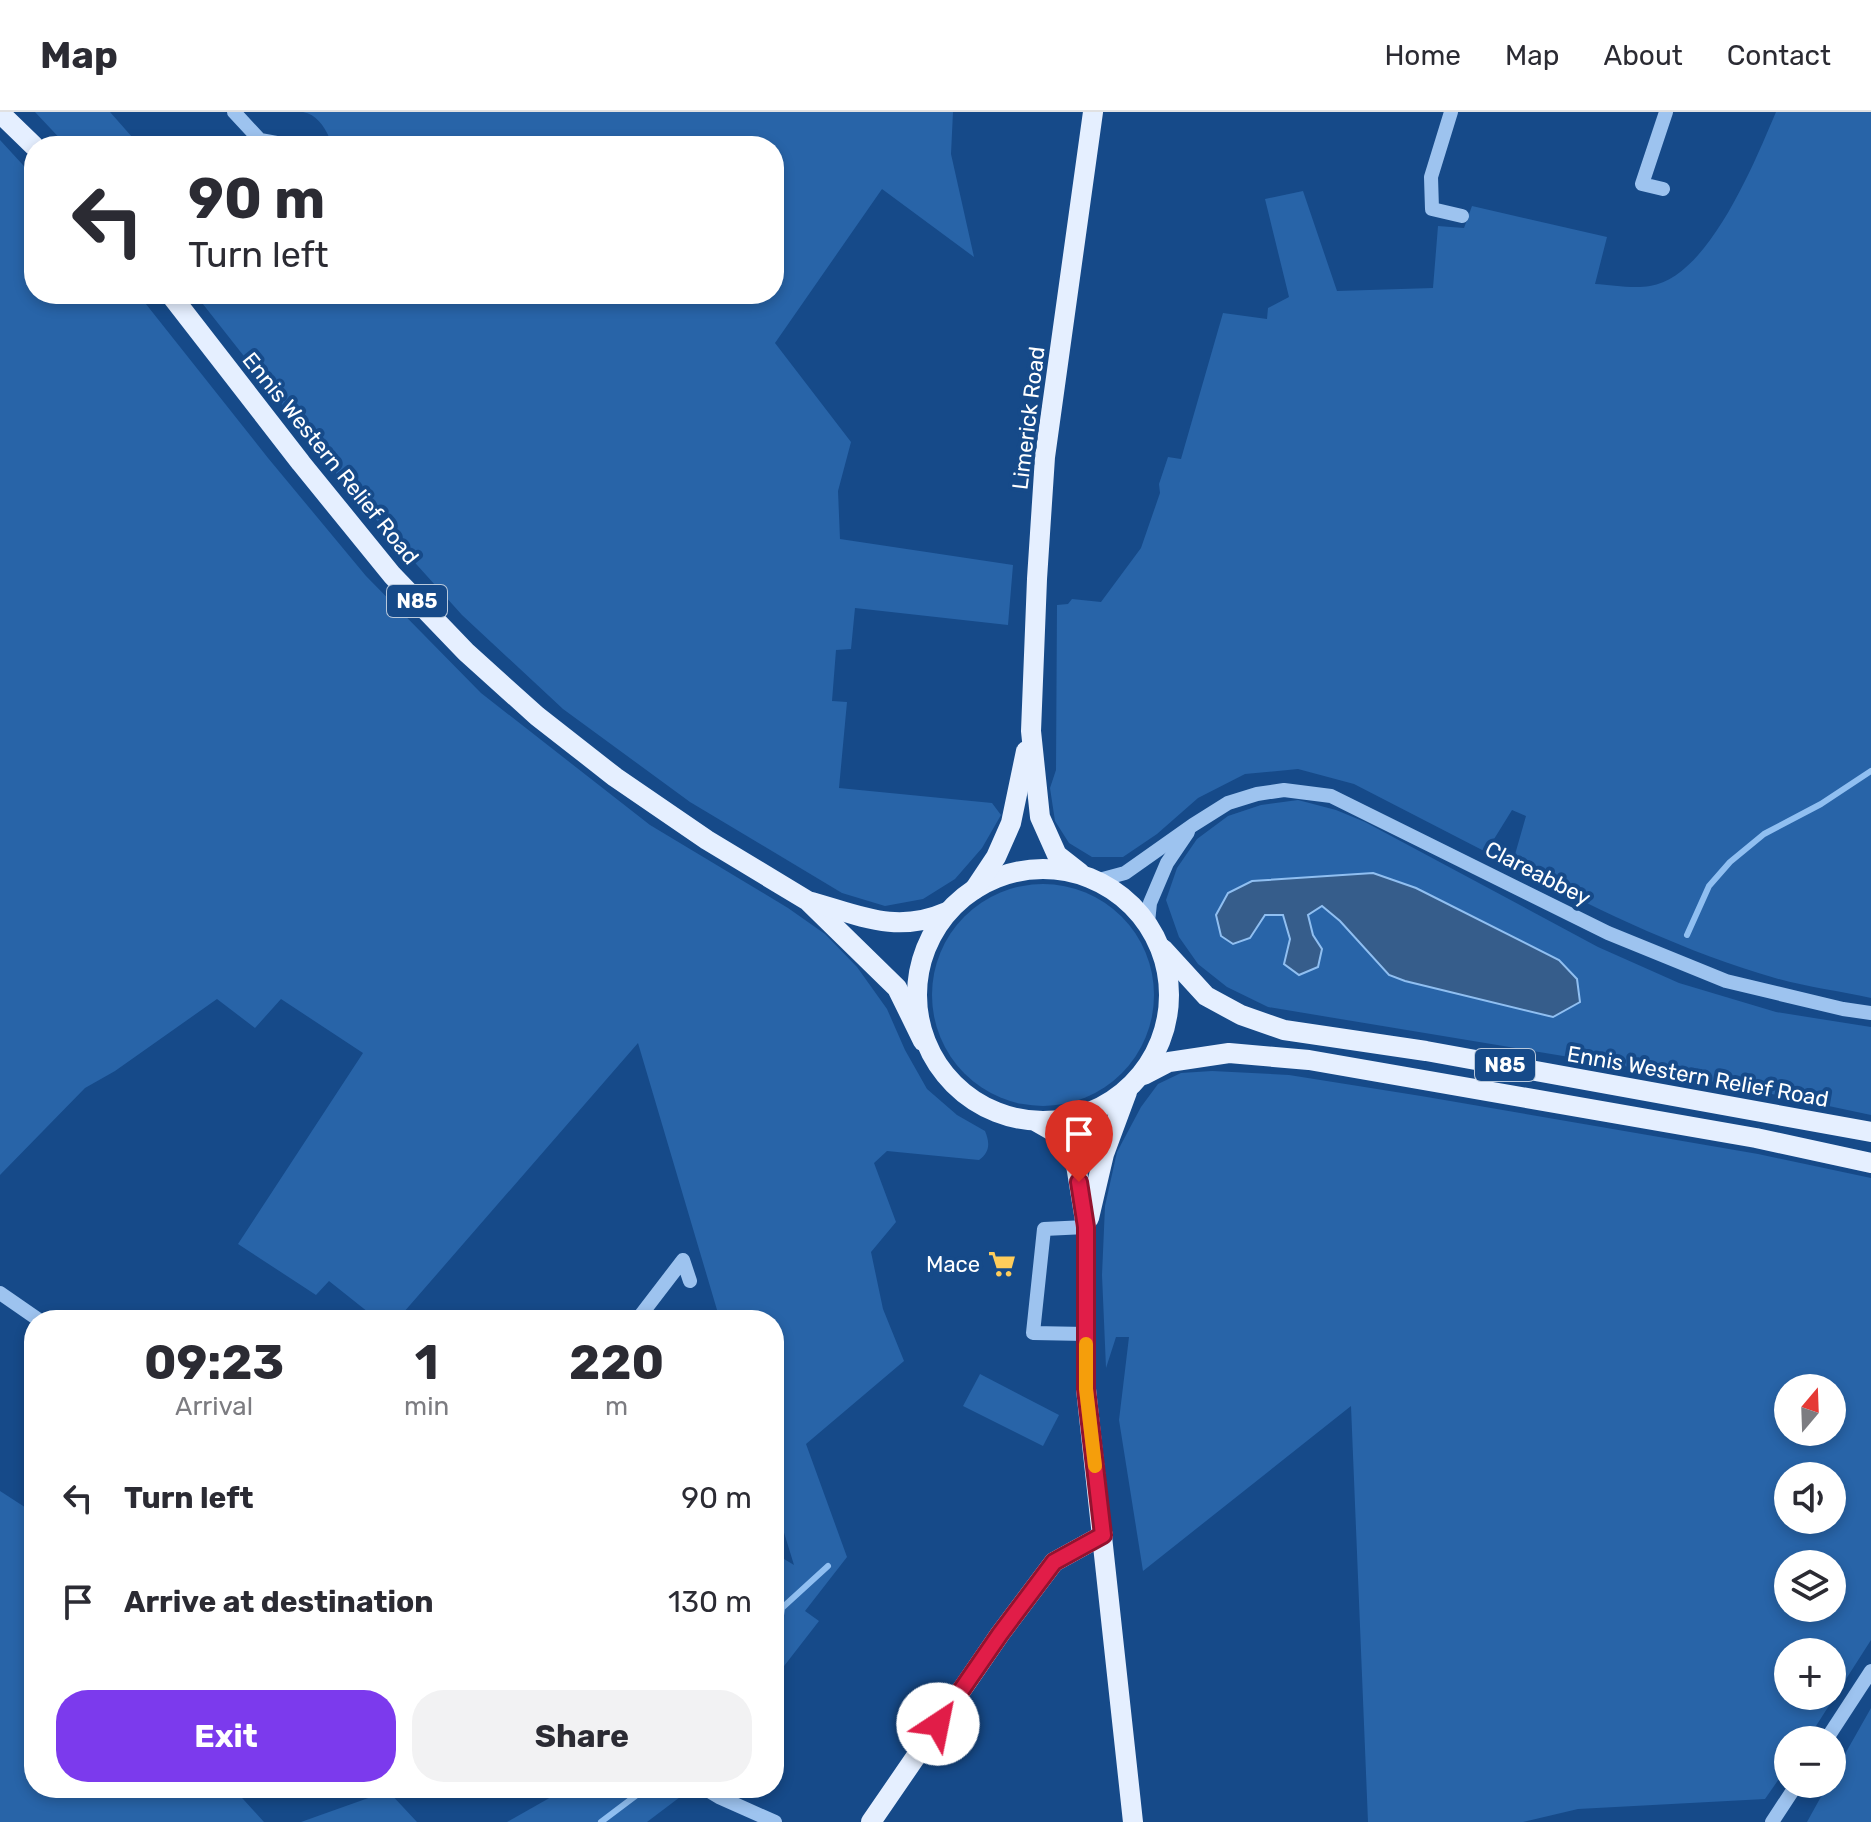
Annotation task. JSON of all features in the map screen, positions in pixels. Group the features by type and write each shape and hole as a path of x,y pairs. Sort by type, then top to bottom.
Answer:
{"main road":[{"name":"Limerick Road","path":"1031,731 1045,457 1093,112"},
{"path":"0,113 24,136"},
{"name":"Ennis Western Relief Road","path":"178,304 392,575 466,652 537,716 615,777 707,840 808,901 897,988 923,1041"},
{"path":"1031,731 1040,817 1057,855 1089,877"},
{"path":"974,890 996,857 1011,823 1031,731"},
{"name":"N85","path":"1039,870 1089,877 1124,899 1148,922 1163,949 1170,987 1170,1012 1164,1038 1144,1075 1127,1092 1089,1111 1037,1122 1003,1114 973,1100 937,1065 923,1041 916,1013 915,985 921,957 947,912 974,890 1001,879 1039,870"},
{"name":"Ennis Western Relief Road","path":"808,901 873,920 900,923 928,920 947,912"},
{"name":"Ennis Western Relief Road","path":"1163,949 1206,996 1241,1015 1284,1030 1426,1051 1871,1132"},
{"name":"N85","path":"1144,1075 1169,1062 1229,1053 1309,1060 1756,1138 1871,1163"},
{"path":"1086,1227 1104,1154 1127,1092"},
{"path":"1037,1122 1065,1138 1075,1159 1086,1227 1086,1389 1133,1822"},
{"path":"871,1822 1000,1634 1054,1562 1103,1535"}],"street":[{"path":"234,112 256,136"},
{"path":"1451,112 1431,177 1432,209 1462,216"},
{"path":"1663,189 1642,184 1666,112"},
{"name":"Clareabbey","path":"1089,877 1125,873 1228,803 1284,790 1331,796 1608,933 1726,981 1871,1013"},
{"name":"Clareabbey","path":"1148,922 1150,903 1167,863 1193,825"},
{"path":"1086,1227 1044,1229 1033,1333 1086,1334"},
{"path":"645,1310 683,1260 690,1281"},
{"path":"0,1293 25,1310"},
{"path":"1835,1726 1871,1671"},
{"path":"721,1798 775,1822"},
{"path":"1772,1822 1788,1798"}],"shaded area":[{"path":"35,112 110,112 131,136 58,136"},
{"path":"303,112 953,112 951,154 974,257 882,189 775,343 851,442 838,491 840,539 1013,565 1008,625 855,608 851,649 836,650 832,701 847,702 839,788 992,803 1001,815 982,848 955,879 923,899 885,906 842,893 690,802 563,709 462,615 346,486 203,304 784,304 784,136 328,136 312,115"},
{"path":"1776,112 1871,112 1871,998 1787,981 1707,955 1608,913 1512,865 1526,816 1512,810 1486,852 1354,784 1298,769 1245,774 1198,798 1157,834 1123,857 1092,857 1069,843 1055,821 1050,788 1056,770 1057,605 1068,604 1072,599 1101,602 1141,548 1160,493 1159,484 1168,457 1181,459 1223,313 1267,319 1268,308 1289,297 1265,199 1303,191 1337,291 1433,288 1438,226 1464,228 1472,206 1607,237 1595,284 1650,286 1671,278 1692,262 1710,240 1756,159"},
{"path":"0,140 24,166 24,304 146,304 366,576 481,693 650,825 788,908 825,934 857,967 887,1009 927,1089 957,1115 985,1131 988,1147 979,1160 887,1151 874,1163 896,1222 871,1252 883,1309 904,1361 806,1444 847,1557 805,1611 819,1621 784,1666 784,1559 794,1565 784,1532 784,1310 717,1310 638,1043 406,1310 365,1310 329,1281 316,1295 238,1244 363,1053 281,999 255,1028 217,999 115,1071 85,1088 0,1175"},
{"path":"1298,800 1365,822 1598,947 1679,983 1776,1012 1871,1027 1871,1115 1696,1078 1268,1007 1227,987 1198,964 1179,937 1166,900 1177,868 1197,839 1228,816 1261,805"},
{"path":"1373,873 1416,888 1559,960 1577,979 1580,1002 1553,1017 1405,981 1389,975 1340,921 1322,906 1308,915 1313,935 1322,949 1318,967 1299,975 1284,964 1290,939 1283,915 1265,915 1250,938 1233,944 1221,936 1216,915 1228,893 1252,881"},
{"path":"1043,884 1085,892 1121,917 1146,953 1154,995 1146,1037 1121,1073 1085,1098 1043,1106 1001,1098 965,1073 940,1037 932,995 940,953 965,917 1001,892"},
{"path":"1212,1071 1289,1075 1758,1154 1871,1178 1871,1640 1846,1679 1846,1638 1774,1638 1774,1710 1826,1710 1816,1726 1774,1726 1774,1786 1765,1799 1578,1809 1523,1822 1368,1822 1351,1406 1143,1571 1119,1420 1129,1337 1116,1337 1106,1368 1102,1275 1105,1206 1117,1152 1141,1107 1158,1084 1181,1073"},
{"path":"980,1374 1059,1415 1043,1446 963,1406"},
{"path":"0,1491 24,1507 24,1798 242,1798 264,1822 0,1822"},
{"path":"1871,1708 1871,1822 1807,1822 1820,1798 1846,1798 1846,1752"},
{"path":"368,1798 395,1798 417,1822 301,1822"},
{"path":"549,1798 679,1798 647,1822 507,1822"}],"waterway":[{"path":"1687,935 1709,886 1730,862 1764,834 1821,804 1871,771"},
{"path":"784,1606 828,1566"},
{"path":"601,1822 633,1798"}],"slow traffic":[{"path":"1086,1344 1086,1389 1095,1466"}],"place":[{"name":"Mace","path":"1002,1264"}],"route":[{"path":"938,1724 1054,1562 1103,1535 1086,1389 1086,1227 1079,1182"}]}
